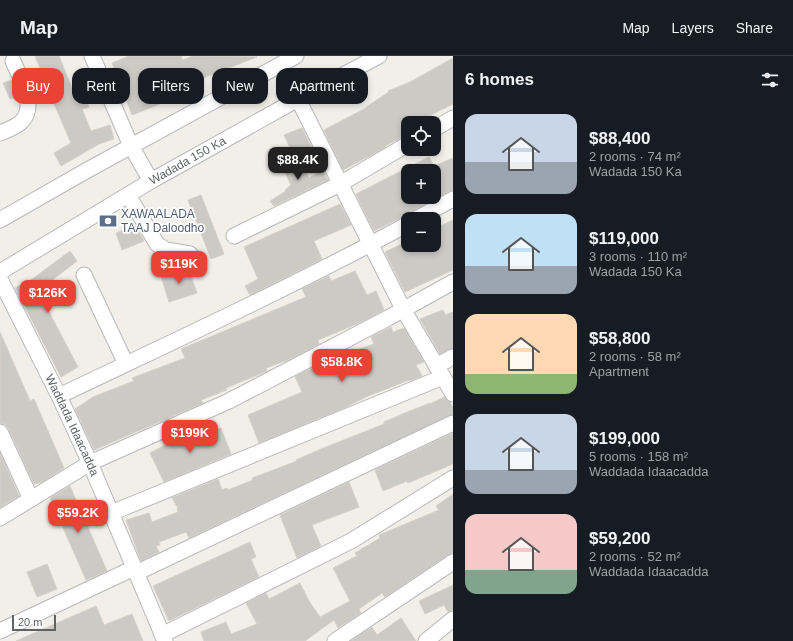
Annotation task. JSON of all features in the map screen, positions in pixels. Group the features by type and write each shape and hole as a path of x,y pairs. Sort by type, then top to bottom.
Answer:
{"street":[{"path":"92,56 131,146 151,181"},
{"path":"0,220 131,146 278,60 296,56"},
{"name":"Wadada 150 Ka","path":"356,68 379,56"},
{"path":"0,133 20,122 27,114 28,100 14,61"},
{"name":"Wadada 150 Ka","path":"0,272 151,181 289,104"},
{"path":"300,104 403,309 453,394"},
{"path":"441,125 453,118"},
{"path":"234,236 340,184 401,148"},
{"path":"128,195 157,244 166,250 190,254"},
{"path":"429,212 453,199"},
{"path":"59,396 401,228"},
{"path":"84,275 126,364"},
{"name":"Waddada Idaacadda","path":"0,279 59,396 90,463 164,639"},
{"path":"0,518 90,463 229,401 453,282"},
{"path":"111,513 440,372 453,357"},
{"path":"0,631 135,571 453,423"},
{"path":"0,432 31,499"},
{"path":"164,639 350,541 453,478"},
{"path":"335,641 453,562"},
{"path":"426,641 453,619"}],"building":[{"path":"35,56 59,56 64,68 40,68"},
{"path":"129,56 181,56 182,60 193,56 257,57 229,68 212,68 212,74 204,78 204,68 138,68 138,104 160,104 132,115 128,104 130,104 130,68 114,68 112,63"},
{"path":"453,58 453,104 431,116 401,116 401,138 343,170 324,130 366,108 389,92 388,91 410,82"},
{"path":"64,68 72,88 72,104 88,104 89,107 82,109 91,131 110,125 114,139 99,144 61,166 54,153 71,143 54,104 64,104"},
{"path":"12,80 12,98 10,99 3,83"},
{"path":"302,128 312,148 290,157 286,150 290,148 284,135"},
{"path":"429,157 433,164 415,164"},
{"path":"299,158 309,178 323,170 328,180 274,206 270,201 286,191 285,190 291,185 282,166"},
{"path":"453,158 453,190 441,195 441,164 439,164"},
{"path":"401,171 401,204 425,204 411,212 401,212 401,218 374,231 356,194"},
{"path":"201,195 224,254 211,259 188,200"},
{"path":"340,204 351,225 314,241 322,259 250,295 245,286 258,279 244,247"},
{"path":"453,220 453,270 405,292 385,252 401,244 401,252 441,252 441,226"},
{"path":"135,225 144,241 122,250 116,233"},
{"path":"70,251 77,261 38,291 78,367 61,377 15,288 31,280"},
{"path":"188,268 197,293 169,302 161,276"},
{"path":"355,271 367,295 376,291 384,310 359,323 318,340 319,344 288,360 266,368 267,371 226,388 227,390 201,400 203,403 94,450 75,409 93,397 134,381 132,378 185,358 181,349 306,297 302,289 329,276 331,281"},
{"path":"443,310 445,315 453,312 453,348 440,354 420,319"},
{"path":"391,327 393,332 404,328 424,362 416,365 422,376 368,396 344,408 259,443 248,415 302,392 295,376 326,361 374,344 371,337"},
{"path":"0,332 30,401 34,399 64,468 42,482 34,484 8,428 5,424 0,423"},
{"path":"444,397 450,402 453,408 453,414 189,538 186,532 159,542 160,545 156,546 159,552 141,561 126,520 149,513 152,522 178,512 178,508 172,498 218,479 222,490 227,488 228,490 253,480 252,478 297,461 296,460 321,449 384,424 384,422"},
{"path":"221,428 231,454 164,482 150,453 192,431 196,438"},
{"path":"453,433 453,464 408,483 407,481 383,491 375,470"},
{"path":"0,453 19,496 0,507"},
{"path":"349,482 359,507 312,525 321,546 297,558 280,515"},
{"path":"70,486 107,571 86,580 50,498"},
{"path":"453,494 453,552 385,597 382,593 359,609 361,613 338,628 334,620 305,641 204,641 201,632 226,622 231,634 257,624 246,603 266,593 269,599 300,583 309,601 320,617 350,601 333,568 357,556 355,553 380,538 379,535 439,510 436,506"},
{"path":"250,542 256,557 251,559 259,577 169,621 153,586"},
{"path":"47,564 57,589 37,597 27,572"},
{"path":"453,585 453,610 448,612 444,605 425,614 419,601"},
{"path":"96,606 104,625 132,614 143,641 16,641"},
{"path":"401,618 416,641 351,641 372,627 377,635"}],"place":[{"name":"XAWAALADA TAAJ Daloodho","path":"108,221"}]}
